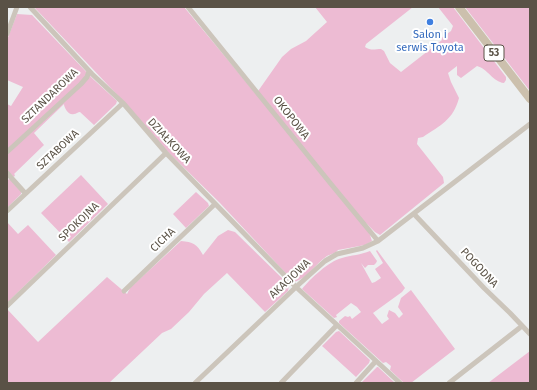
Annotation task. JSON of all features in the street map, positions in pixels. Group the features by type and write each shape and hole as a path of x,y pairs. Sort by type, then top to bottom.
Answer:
{"main road":[{"name":"53","path":"459,7 530,99"}],"street":[{"path":"7,34 17,7"},
{"name":"DZIAŁKOWA","path":"30,7 89,71 122,103 166,153 296,287 400,383"},
{"name":"OKOPOWA","path":"188,7 378,241"},
{"name":"SZTANDAROWA","path":"7,152 80,84 85,79 89,71"},
{"name":"SZTABOWA","path":"7,211 122,103"},
{"name":"AKACJOWA","path":"194,383 296,287 331,257 363,248 378,241 530,124"},
{"name":"SPOKOJNA","path":"7,306 166,153"},
{"path":"7,173 25,193"},
{"name":"CICHA","path":"124,291 215,204"},
{"name":"POGODNA","path":"414,214 530,334"},
{"path":"281,383 337,325"},
{"path":"449,383 522,326"},
{"path":"356,383 376,361"}],"shaded area":[{"path":"34,7 184,7 256,94 282,57 291,49 306,41 327,22 315,7 413,7 366,44 365,47 371,49 381,49 384,51 390,63 401,72 442,40 441,38 451,31 453,26 438,7 453,7 506,77 506,80 504,83 500,82 477,66 461,78 457,75 457,66 448,73 459,98 456,106 446,121 423,137 418,138 417,144 443,177 444,183 380,235 366,223 372,241 365,245 338,250 327,256 307,274 294,282 219,202 163,147 124,102"},
{"path":"465,7 530,7 530,91"},
{"path":"17,14 32,15 93,79 117,101 116,104 94,125 80,112 70,114 64,104 34,133 44,145 14,174 14,177 7,171 7,104 11,106 23,87 7,80 7,40"},
{"path":"81,175 108,204 69,242 41,213"},
{"path":"10,179 21,191 21,194 7,208 7,180"},
{"path":"196,192 208,203 209,206 186,228 173,214"},
{"path":"7,222 18,234 28,225 56,255 7,303"},
{"path":"228,230 235,232 289,285 288,291 265,312 227,273 204,294 189,312 171,329 162,333 109,383 7,383 7,309 38,342 107,277 127,294 130,288 181,241 194,244 199,248 203,255 218,236"},
{"path":"377,250 405,288 402,292 373,313 382,324 389,319 387,316 389,310 395,313 399,318 403,314 398,307 401,298 411,290 455,349 411,383 404,383 390,370 391,366 386,362 383,363 339,323 339,321 345,316 350,316 352,319 361,312 357,307 351,303 336,315 337,317 334,318 302,289 331,263 342,258 370,251 377,261 376,263 374,265 368,265 365,268 361,263 372,283 375,282 381,278 375,269 383,263 376,251"},
{"path":"339,331 370,360 356,377 322,346 336,332"},
{"path":"530,351 530,383 488,383"},
{"path":"378,367 395,383 362,382"}],"place":[{"name":"Salon i serwis Toyota","path":"430,22"}]}
